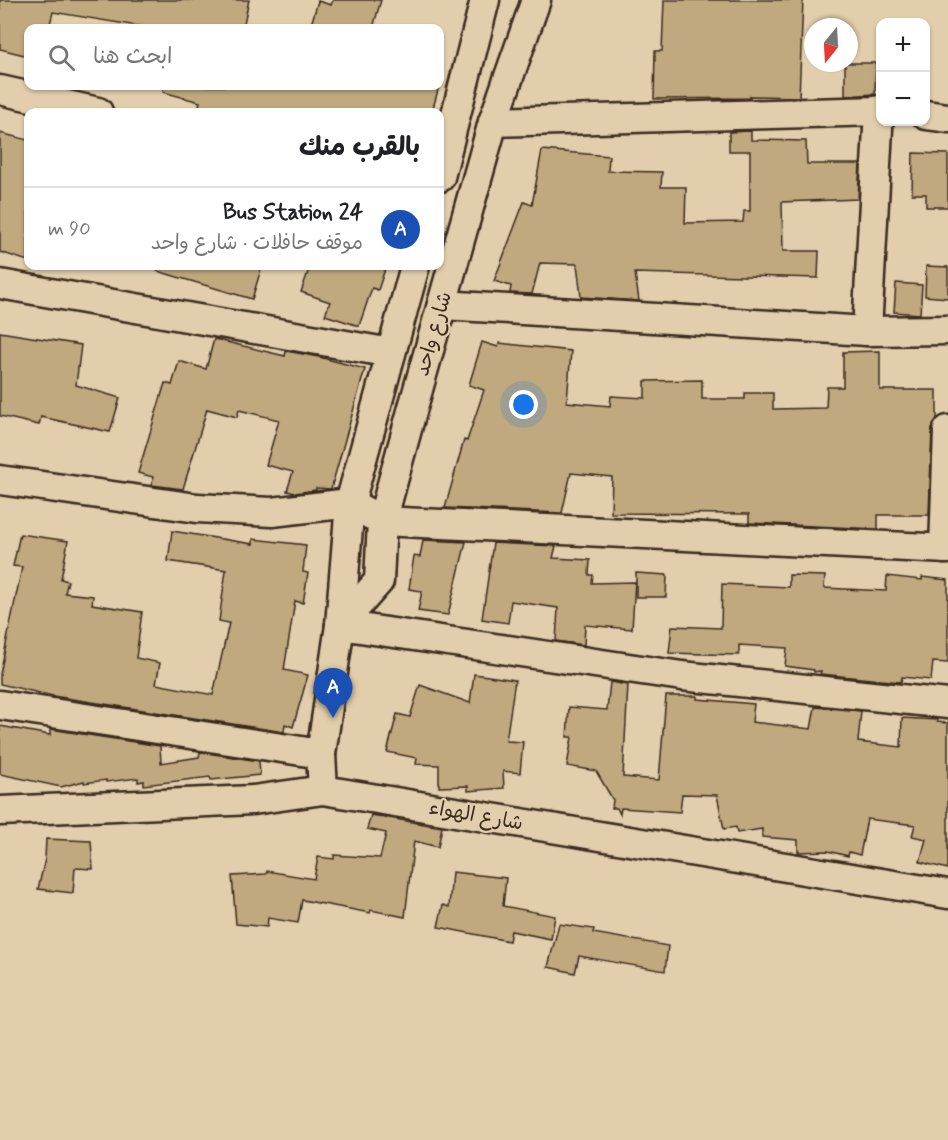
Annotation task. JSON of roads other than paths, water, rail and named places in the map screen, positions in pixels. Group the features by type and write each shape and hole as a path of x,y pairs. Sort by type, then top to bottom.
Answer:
{"street":[{"path":"444,161 485,0"},
{"name":"شارع واحد","path":"340,625 379,581 382,521 493,122 536,0"},
{"path":"0,90 80,108"},
{"path":"493,122 876,110"},
{"path":"930,116 948,118"},
{"path":"867,332 879,126"},
{"name":"شارع واحد","path":"323,790 321,754 340,625 350,503 414,270"},
{"path":"0,284 391,353"},
{"path":"442,305 867,332 948,330"},
{"path":"0,480 197,508 272,512 350,503 382,521 946,549 948,430"},
{"path":"340,625 682,676 948,704"},
{"path":"0,705 321,754"},
{"name":"شارع الهواء","path":"0,811 253,800 323,790 948,894"}],"place":[{"name":"24 Bus Station","path":"333,718"}]}
